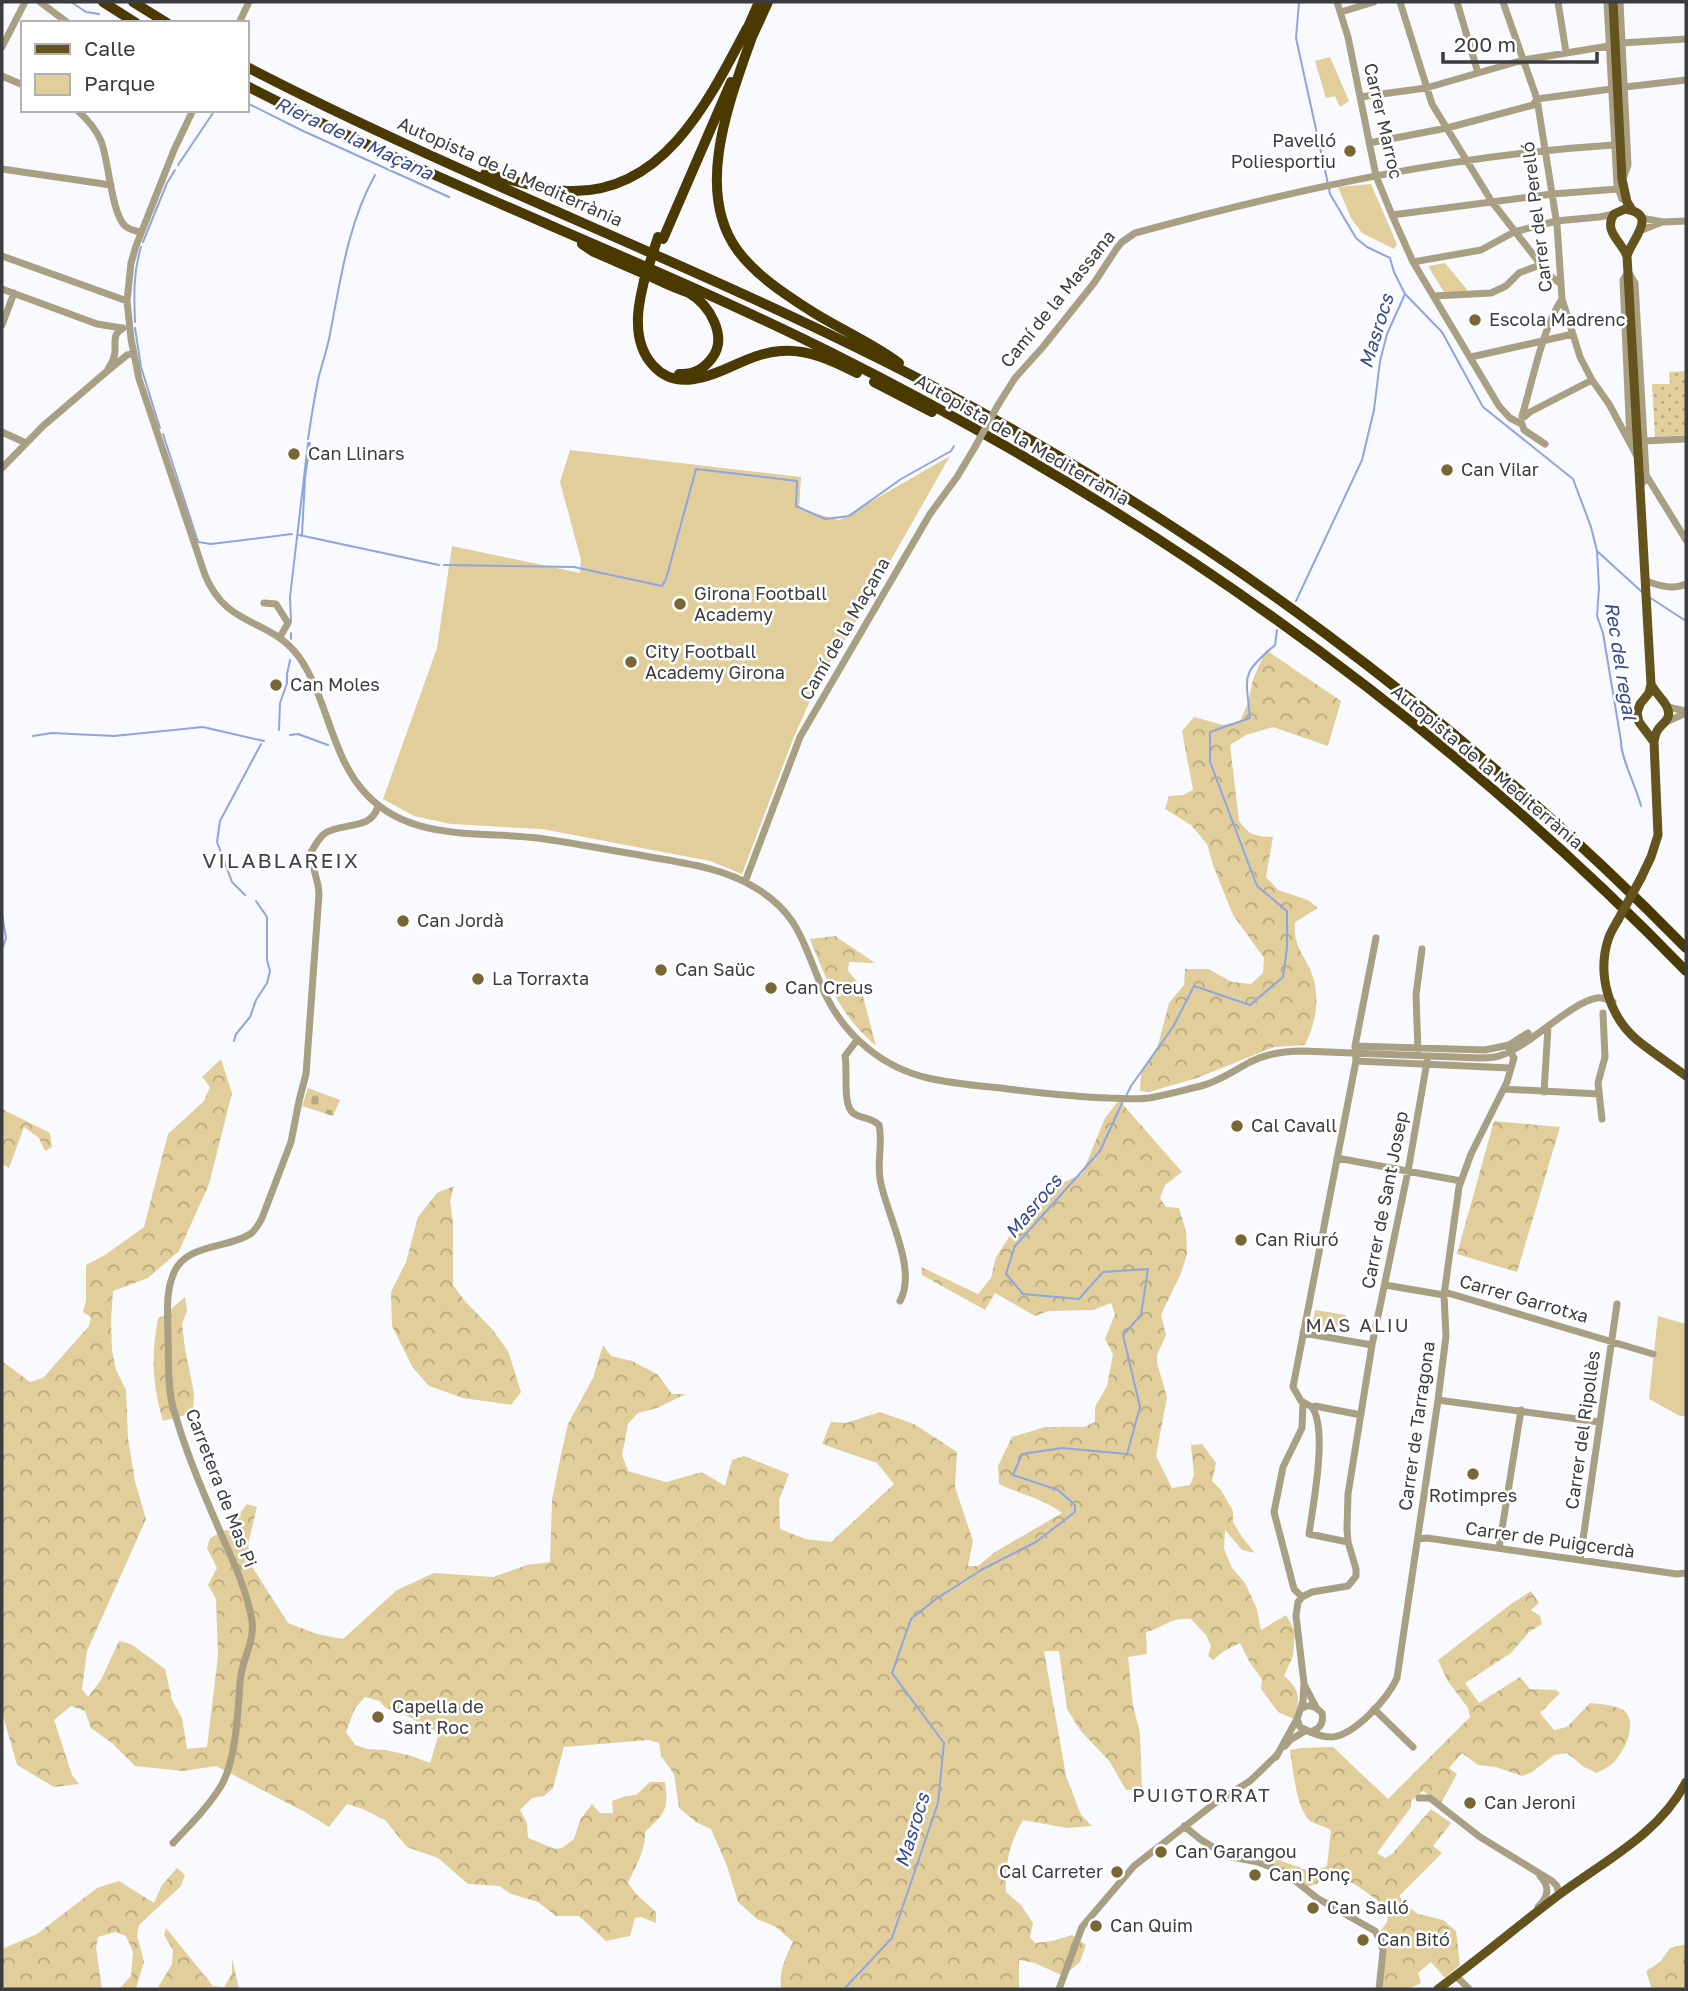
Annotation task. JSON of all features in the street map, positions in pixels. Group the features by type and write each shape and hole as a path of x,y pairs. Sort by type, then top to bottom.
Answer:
{"highway":[{"path":"103,2 133,21"},
{"path":"133,2 164,21"},
{"path":"759,2 720,148 718,194 727,231 744,258 775,286 842,330 889,356 922,380"},
{"path":"404,143 471,171 538,188 577,191 608,186 641,172 669,150 719,81 768,2"},
{"path":"751,30 660,238 638,323 640,345 652,366 667,377 676,379 695,379 760,354 790,351 808,353 841,365 948,420 975,428"},
{"name":"Autopista de la Mediterrània","path":"248,67 404,143 683,266 829,334 922,380 1037,444 1145,510 1316,628 1408,697 1510,782 1686,948"},
{"name":"Autopista de la Mediterrània","path":"248,86 379,150 715,298 826,350 918,397 1067,481 1152,534 1266,611 1451,753 1583,870 1686,971"},
{"path":"555,227 594,251 690,293 704,307 715,323 719,341 714,355 698,370 682,374 667,370 649,351 643,323 647,282"}],"main road":[{"path":"1613,2 1622,190 1617,212 1610,226 1627,256 1651,684 1645,700"},
{"path":"1622,190 1632,209 1641,218 1642,230 1634,239 1627,256"},
{"path":"1617,212 1632,209"},
{"path":"1618,239 1634,239"},
{"path":"1651,684 1664,703 1668,716 1656,732 1654,742 1658,835 1651,857 1608,940 1604,971 1610,1000 1617,1016 1634,1037 1686,1076"},
{"path":"1654,742 1638,719 1637,713 1640,704 1645,700 1654,698 1664,703"},
{"path":"1644,727 1653,729 1663,725"},
{"path":"1616,924 1609,953 1610,977 1616,1002 1649,1048"},
{"path":"1438,1989 1642,1836 1670,1809 1686,1782"},
{"path":"1530,1921 1559,1895 1584,1879"}],"street":[{"path":"2,47 25,2"},
{"path":"40,2 65,21"},
{"path":"240,21 249,2"},
{"name":"Carrer Marroc","path":"1337,2 1348,37 1376,176 1413,262 1499,406 1510,418 1521,419 1524,430 1545,444"},
{"path":"1341,12 1374,2"},
{"path":"1400,2 1432,104 1492,202 1549,275 1561,284"},
{"path":"1457,2 1478,73"},
{"name":"Carrer del Perelló","path":"1503,2 1537,99 1556,223 1562,299 1580,357 1638,458"},
{"path":"1558,2 1566,52"},
{"path":"1607,2 1614,145 1622,190"},
{"path":"1620,2 1628,165 1622,190"},
{"path":"1622,43 1686,39"},
{"path":"1360,97 1426,89 1523,60 1609,46"},
{"path":"2,76 21,84"},
{"path":"1625,87 1686,80"},
{"path":"1368,143 1447,128 1533,105 1537,99 1611,89"},
{"path":"79,112 100,137 120,218 126,226 140,232"},
{"path":"192,112 140,232 131,262 126,328 130,354 208,583 218,599 233,613 280,637 294,650 307,671 353,778 378,806 397,818 434,830 537,838 592,847 709,869 745,882 775,901 796,925 828,1000 858,1040 887,1062 925,1078 1061,1096 1148,1098 1205,1085 1261,1057 1280,1052 1355,1054 1510,1068"},
{"name":"Camí de la Massana","path":"998,405 1014,378 1042,348 1094,283 1117,248 1130,235 1317,187 1376,176 1546,149 1614,145"},
{"path":"2,169 111,185"},
{"path":"1392,215 1552,194 1622,190"},
{"path":"1413,262 1481,250 1514,232 1617,212"},
{"path":"1598,217 1610,226"},
{"path":"1641,218 1663,222 1686,221"},
{"path":"1642,230 1663,222"},
{"path":"2,256 127,301"},
{"path":"1434,296 1491,293 1506,286 1519,273 1541,265"},
{"path":"1628,271 1635,283 1646,474 1640,486"},
{"path":"1628,271 1623,280 1630,443"},
{"path":"2,289 97,324 126,328"},
{"path":"2,325 14,293"},
{"path":"1521,419 1544,341 1555,309 1562,299"},
{"path":"97,324 110,335 121,354 130,354"},
{"path":"105,373 112,363 115,337 126,328"},
{"path":"1471,357 1573,334"},
{"path":"2,468 26,443 130,354"},
{"path":"1521,419 1592,380"},
{"name":"Camí de la Maçana","path":"745,882 800,737 930,514 957,477 998,405"},
{"path":"2,432 26,443"},
{"path":"1644,441 1686,439"},
{"path":"1646,474 1686,540"},
{"path":"1646,585 1664,587 1686,584"},
{"path":"264,603 276,604 288,623 280,637"},
{"path":"1664,703 1686,712"},
{"path":"1663,725 1686,712"},
{"name":"Carretera de Mas Pi","path":"173,1843 211,1801 228,1768 238,1718 240,1672 252,1637 253,1625 238,1573 188,1451 172,1404 167,1297 173,1273 179,1263 209,1247 247,1236 257,1228 262,1217 291,1142 306,1074 319,894 310,853 323,835 335,829 368,821 378,806"},
{"path":"1348,1542 1310,1534 1320,1440 1317,1414 1296,1395 1293,1387 1376,938"},
{"path":"1422,949 1416,995 1418,1051 1428,1060 1480,1058 1510,1052 1591,1000 1601,989 1601,962 1608,940"},
{"path":"1591,1000 1610,1000 1626,1023 1632,1027"},
{"path":"1591,1000 1608,1006 1623,1028 1634,1037"},
{"path":"1602,1119 1598,1083 1605,1057 1603,1013"},
{"path":"1544,1092 1548,1027"},
{"path":"1510,1052 1528,1033 1531,1039"},
{"path":"858,1040 845,1056 847,1106 854,1113 876,1121 879,1125 880,1178 904,1265 905,1286 900,1301"},
{"path":"1355,1054 1485,1050 1510,1052"},
{"name":"Carrer de Tarragona","path":"1343,1733 1355,1726 1388,1695 1397,1678 1438,1400 1446,1336 1444,1295 1461,1181 1471,1154 1504,1089 1510,1068 1510,1052"},
{"path":"1500,1056 1510,1068"},
{"name":"Carrer de Sant Josep","path":"1302,1597 1312,1592 1342,1588 1356,1576 1348,1542 1348,1494 1372,1345 1428,1060"},
{"path":"1504,1089 1599,1094"},
{"path":"1337,1158 1461,1181"},
{"name":"Carrer Garrotxa","path":"1385,1285 1444,1295 1448,1293 1653,1354"},
{"name":"Carrer del Ripollès","path":"1580,1560 1617,1304"},
{"path":"1303,1333 1372,1345"},
{"path":"1438,1400 1599,1422"},
{"path":"1276,1757 1301,1709 1304,1683 1296,1616 1296,1608 1302,1597 1294,1589 1275,1512 1283,1467 1302,1428 1303,1402"},
{"path":"1312,1408 1315,1406 1361,1415"},
{"path":"1499,1548 1521,1410"},
{"name":"Carrer de Puigcerdà","path":"1418,1539 1427,1538 1686,1575"},
{"path":"1059,1989 1082,1927 1134,1866 1184,1826 1250,1781 1290,1740 1319,1728 1322,1713 1304,1683"},
{"path":"1301,1709 1316,1707"},
{"path":"1374,1709 1413,1747"},
{"path":"1297,1719 1300,1727 1320,1736 1335,1737 1343,1733"},
{"path":"1322,1723 1326,1729 1343,1733"},
{"path":"1419,1798 1430,1798 1480,1837 1537,1872 1559,1895"},
{"path":"1184,1826 1227,1856 1258,1861 1284,1872 1317,1898 1375,1931 1383,1951 1379,1989"},
{"path":"1552,1885 1563,1886 1584,1879"},
{"path":"1530,1921 1552,1885"},
{"path":"1458,1974 1469,1989"}],"green space":[{"path":"1330,57 1349,101 1340,107 1335,96 1326,98 1315,61"},
{"path":"1371,184 1397,244 1394,249 1362,233 1351,218 1338,187"},
{"path":"1445,263 1469,292 1444,292 1428,266"},
{"path":"1686,371 1686,435 1655,437 1652,384 1670,384 1669,372"},
{"name":"City Football Academy Girona","path":"570,450 801,477 799,509 839,520 950,456 850,632 821,676 793,739 742,874 710,861 542,829 451,824 414,816 383,799 437,648 452,546 580,573 581,560 560,482"},
{"path":"1266,650 1341,701 1328,746 1273,727 1246,735 1230,745 1239,821 1253,834 1273,837 1266,877 1278,890 1308,900 1318,908 1295,922 1296,942 1316,988 1312,1026 1305,1045 1274,1047 1197,1078 1149,1092 1140,1091 1141,1072 1158,1045 1169,1003 1184,985 1185,969 1208,969 1232,982 1251,984 1263,973 1264,958 1233,915 1207,844 1191,825 1165,809 1169,796 1183,795 1193,790 1182,731 1194,717 1223,725 1240,721 1248,703 1253,679"},
{"path":"835,936 875,963 849,962 848,971 860,985 876,1046 844,1010 829,984 810,939"},
{"path":"221,1059 232,1093 209,1184 179,1251 148,1278 113,1291 112,1350 116,1370 126,1390 128,1438 135,1481 146,1519 87,1651 82,1689 88,1697 101,1680 119,1641 131,1644 165,1669 172,1700 182,1718 187,1749 207,1747 218,1656 216,1599 208,1585 217,1568 207,1548 210,1538 228,1529 247,1504 257,1507 248,1544 251,1565 288,1623 317,1634 343,1639 397,1590 434,1573 493,1577 527,1565 550,1562 552,1500 568,1424 593,1378 603,1345 611,1356 632,1361 657,1374 672,1394 686,1394 657,1408 638,1413 628,1424 622,1455 628,1471 666,1482 702,1472 725,1486 732,1460 744,1456 789,1474 779,1500 780,1529 805,1539 831,1542 894,1484 877,1463 822,1444 831,1422 846,1423 880,1412 914,1424 957,1452 955,1487 973,1541 968,1566 978,1566 995,1552 1062,1513 1040,1500 999,1484 998,1466 1012,1437 1045,1427 1084,1427 1095,1422 1095,1407 1107,1386 1113,1354 1105,1339 1115,1314 1111,1303 1093,1310 1048,1311 1035,1316 995,1293 985,1310 922,1275 921,1267 978,1294 991,1278 996,1257 1036,1204 1062,1183 1082,1174 1105,1118 1119,1100 1182,1172 1165,1185 1160,1198 1166,1207 1179,1208 1186,1231 1187,1254 1161,1315 1166,1335 1157,1355 1157,1363 1167,1397 1156,1456 1172,1488 1190,1485 1194,1475 1191,1445 1202,1444 1216,1463 1212,1481 1221,1490 1233,1511 1233,1522 1255,1553 1242,1550 1225,1530 1224,1549 1232,1568 1245,1583 1257,1609 1261,1630 1286,1615 1295,1631 1293,1656 1284,1676 1294,1686 1298,1695 1294,1719 1278,1712 1261,1689 1262,1679 1240,1643 1213,1660 1208,1656 1211,1646 1206,1635 1191,1619 1172,1621 1146,1632 1147,1654 1128,1657 1133,1706 1140,1733 1142,1790 1126,1790 1110,1762 1080,1730 1067,1709 1059,1651 1044,1651 1066,1776 1081,1815 1092,1826 1067,1828 1023,1820 1009,1854 1006,1892 1021,1905 1033,1923 1030,1937 1035,1943 1072,1935 1086,1945 1080,1962 1063,1976 1035,1963 1019,1960 1019,1989 781,1989 782,1970 793,1942 776,1927 757,1919 738,1902 727,1866 711,1829 696,1822 679,1808 674,1774 661,1756 659,1743 648,1740 564,1747 553,1788 544,1796 532,1798 520,1810 527,1823 528,1838 555,1849 562,1848 574,1839 580,1820 592,1804 600,1813 613,1813 612,1801 636,1795 650,1782 665,1782 666,1805 657,1820 645,1832 642,1852 628,1883 656,1912 656,1923 641,1917 635,1918 630,1936 606,1941 579,1916 556,1916 538,1902 511,1894 499,1886 468,1884 438,1858 407,1847 385,1820 363,1809 347,1804 329,1827 216,1766 183,1771 135,1766 113,1744 91,1728 85,1711 71,1706 54,1720 72,1775 79,1784 54,1787 17,1765 2,1712 2,1361 30,1382 43,1378 89,1326 91,1317 83,1312 86,1301 86,1265 144,1227 168,1134 204,1101 210,1087 202,1077","holes":["365,1697 380,1701 386,1708 396,1710 439,1733 430,1763 408,1755 355,1745 346,1732 355,1708"]},
{"path":"308,1088 340,1100 333,1116 302,1106"},
{"path":"2,1109 50,1133 52,1147 45,1151 39,1138 24,1127 9,1168 2,1164"},
{"path":"1494,1121 1560,1127 1517,1272 1457,1254"},
{"path":"454,1186 450,1201 453,1222 453,1285 508,1351 521,1392 511,1405 463,1398 429,1386 413,1368 392,1326 391,1292 406,1262 418,1217 437,1193"},
{"path":"185,1297 187,1311 182,1324 194,1393 193,1413 163,1421 154,1370 158,1318"},
{"path":"1315,1310 1346,1315 1343,1333 1312,1327"},
{"path":"1658,1316 1686,1324 1686,1416 1680,1416 1649,1399"},
{"path":"1531,1591 1539,1603 1531,1610 1540,1616 1542,1624 1529,1632 1511,1653 1465,1683 1479,1703 1520,1677 1530,1689 1556,1690 1560,1693 1540,1713 1554,1730 1567,1727 1590,1703 1616,1707 1628,1715 1630,1722 1625,1746 1616,1760 1597,1773 1584,1767 1567,1753 1554,1755 1532,1772 1522,1776 1496,1767 1478,1765 1462,1753 1449,1768 1457,1774 1441,1803 1423,1791 1411,1801 1411,1807 1377,1853 1385,1858 1392,1854 1431,1809 1451,1823 1433,1846 1442,1853 1399,1896 1418,1914 1443,1920 1456,1931 1460,1965 1445,1978 1431,1962 1418,1973 1421,1983 1408,1989 1380,1989 1378,1981 1386,1957 1378,1948 1376,1937 1387,1922 1389,1908 1344,1879 1326,1875 1317,1884 1303,1888 1279,1868 1265,1863 1266,1859 1276,1859 1312,1872 1327,1866 1331,1830 1310,1821 1305,1815 1296,1788 1290,1750 1333,1747 1388,1799 1470,1717 1468,1708 1447,1680 1438,1660"},
{"path":"177,1868 185,1875 181,1886 139,1925 137,1935 144,1962 136,1989 119,1989 131,1976 133,1952 126,1936 115,1932 98,1937 96,1948 102,1989 2,1989 2,1949 37,1934 97,1888 119,1881 154,1903 162,1885"},
{"path":"166,1928 213,1986 224,1987 232,1974 232,1958 239,1989 157,1989 172,1964 173,1950 164,1935"},
{"path":"1686,1944 1686,1989 1652,1989 1646,1971 1660,1962 1670,1948"}],"waterway":[{"path":"71,2 86,12 99,14"},
{"name":"Masrocs","path":"1299,2 1296,38 1328,184"},
{"name":"Riera de la Maçana","path":"248,104 449,197"},
{"path":"178,165 214,112"},
{"path":"143,242 175,170"},
{"path":"308,439 318,380 351,234 365,194 375,175"},
{"name":"Masrocs","path":"1296,601 1362,460 1374,410 1380,361 1387,334 1405,294 1390,258 1367,247 1356,238 1329,189"},
{"path":"135,322 135,275 141,247"},
{"name":"Rec del regal","path":"1406,295 1442,332 1483,407 1573,479 1597,551 1597,616 1603,633 1623,755 1641,806"},
{"path":"135,328 141,367 160,428"},
{"path":"163,434 198,542 211,544 292,534"},
{"path":"291,622 290,597 308,443"},
{"path":"302,535 310,443"},
{"path":"444,565 574,567 662,586 696,469 797,481 796,506 825,519 849,516 901,479 951,451 954,446"},
{"path":"299,535 439,565"},
{"path":"1597,551 1642,592"},
{"path":"1649,597 1686,621"},
{"name":"Masrocs","path":"1126,1096 1173,1027 1194,986 1250,1005 1283,977 1287,948 1287,911 1257,886 1210,762 1210,732 1250,718 1248,676 1256,663 1275,645 1277,630"},
{"path":"291,633 291,639"},
{"path":"279,730 280,703 287,683 290,660"},
{"path":"33,736 52,733 114,736 203,727 264,741"},
{"path":"290,735 298,734 328,745"},
{"path":"245,895 232,882 217,842 220,821 261,744"},
{"path":"234,1041 236,1034 250,1017 270,971 267,960 267,917 256,901"},
{"path":"2,914 6,938 3,947"},
{"name":"Masrocs","path":"844,1989 892,1938 938,1803 944,1743 892,1673 911,1619 981,1570 1036,1542 1075,1512 1075,1505 1058,1490 1013,1475 1022,1454 1062,1448 1127,1454 1140,1407 1123,1335 1141,1315 1148,1269 1103,1272 1079,1299 1023,1294 1006,1274 1015,1246 1100,1151 1123,1101"}],"place":[{"name":"Pavelló Poliesportiu","path":"1350,151"},
{"name":"Escola Madrenc","path":"1475,320"},
{"name":"Can Llinars","path":"294,454"},
{"name":"Can Vilar","path":"1447,470"},
{"name":"Girona Football Academy","path":"680,604"},
{"name":"City Football Academy Girona","path":"631,662"},
{"name":"Can Moles","path":"276,685"},
{"name":"Can Jordà","path":"403,921"},
{"name":"Can Saüc","path":"661,970"},
{"name":"La Torraxta","path":"478,979"},
{"name":"Can Creus","path":"771,988"},
{"name":"Cal Cavall","path":"1237,1126"},
{"name":"Can Riuró","path":"1241,1240"},
{"name":"Rotimpres","path":"1473,1474"},
{"name":"Capella de Sant Roc","path":"378,1717"},
{"name":"Can Jeroni","path":"1470,1803"},
{"name":"Can Garangou","path":"1161,1852"},
{"name":"Cal Carreter","path":"1117,1872"},
{"name":"Can Ponç","path":"1255,1875"},
{"name":"Can Salló","path":"1313,1908"},
{"name":"Can Quim","path":"1096,1926"},
{"name":"Can Bitó","path":"1363,1940"}],"district":[{"name":"VILABLAREIX","path":"281,861"},
{"name":"MAS ALIU","path":"1358,1325"},
{"name":"PUIGTORRAT","path":"1202,1795"}]}
